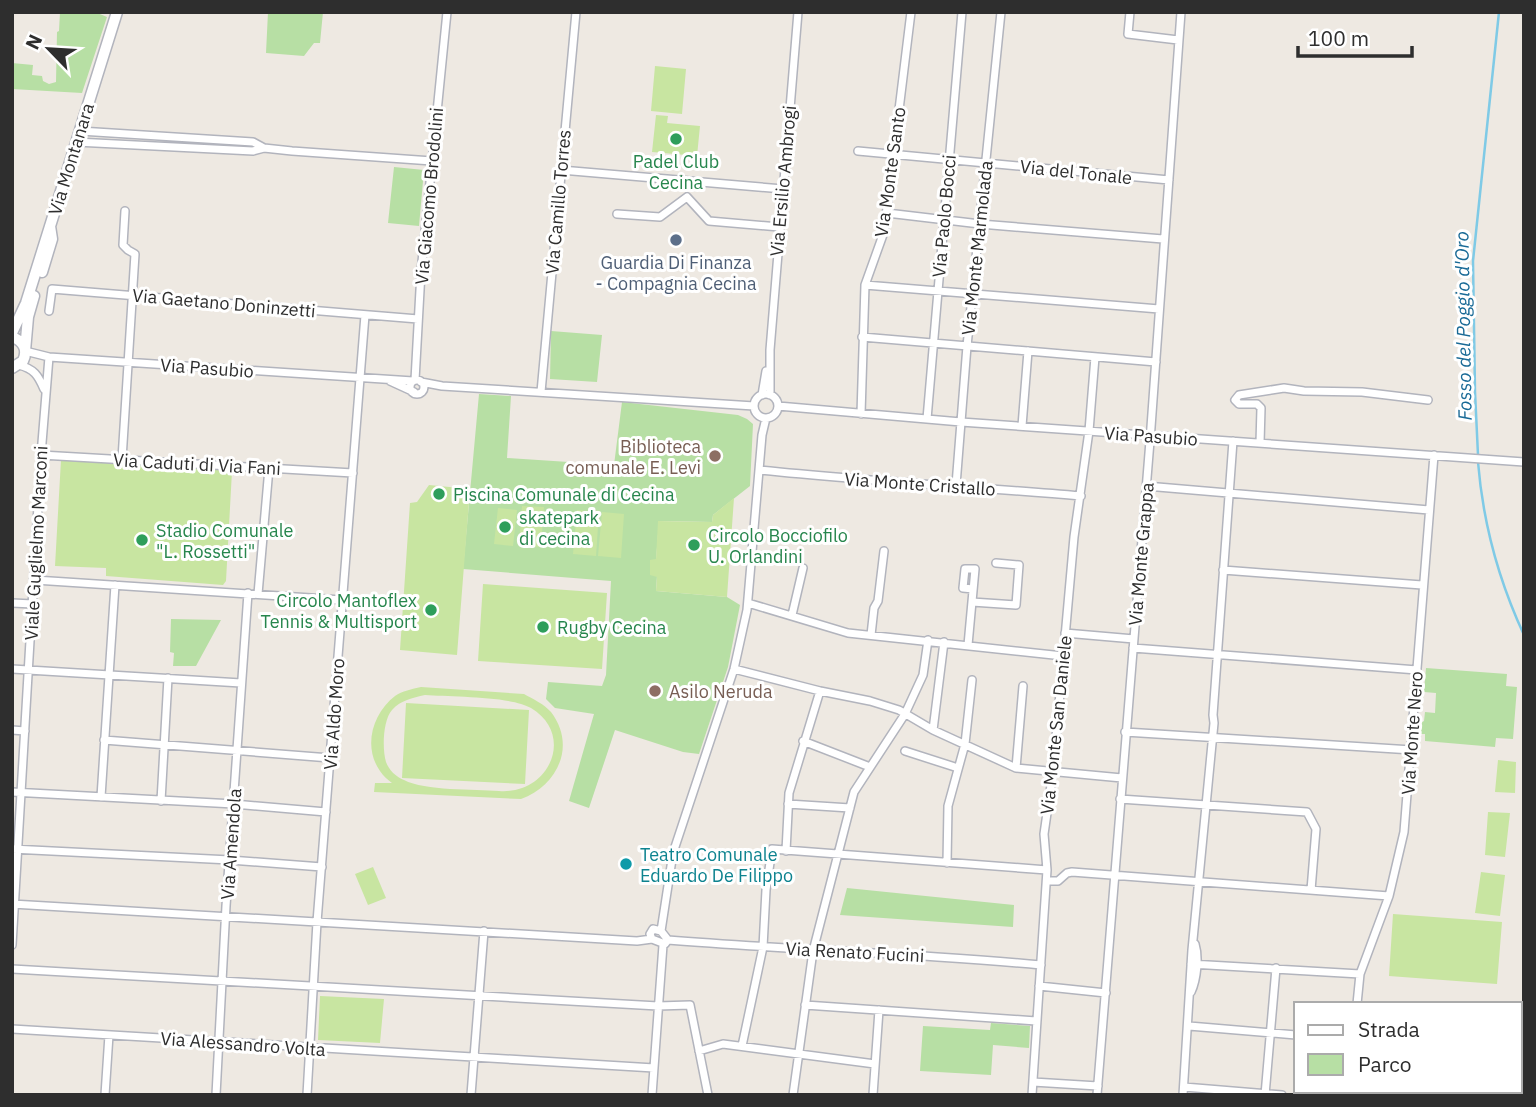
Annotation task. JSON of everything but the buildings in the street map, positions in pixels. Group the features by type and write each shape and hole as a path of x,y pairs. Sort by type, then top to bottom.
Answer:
{"main road":[{"name":"Via Montanara","path":"12,335 21,316 117,12"},
{"name":"Via Montanara","path":"15,367 25,356 29,317 52,239 50,225"},
{"path":"12,335 22,342 25,351"}],"street":[{"name":"Via Giacomo Brodolini","path":"417,381 418,319 447,12"},
{"name":"Via Camillo Torres","path":"541,391 576,12"},
{"name":"Via Ersilio Ambrogi","path":"766,395 798,12"},
{"name":"Via Monte Santo","path":"861,414 865,285 884,232 911,12"},
{"name":"Via Paolo Bocci","path":"927,419 962,12"},
{"name":"Via Monte Marmolada","path":"956,485 972,293 1001,12"},
{"path":"1130,12 1128,34 1178,40"},
{"name":"Via Monte Grappa","path":"1097,1095 1156,362 1181,12"},
{"path":"78,137 253,142 264,148 432,161"},
{"name":"Via del Tonale","path":"858,151 1169,180"},
{"path":"561,170 783,189"},
{"path":"617,214 660,217 687,197 709,221 779,227"},
{"path":"122,459 135,254 123,245 125,211"},
{"path":"887,213 980,224 1163,239"},
{"path":"865,285 1159,309"},
{"name":"Via Gaetano Doninzetti","path":"49,311 52,289 418,319"},
{"name":"Via Aldo Moro","path":"307,1095 317,922 365,314"},
{"path":"862,337 1156,362"},
{"name":"Via Pasubio","path":"25,351 50,357 754,406"},
{"path":"1022,426 1028,351"},
{"name":"Viale Guglielmo Marconi","path":"12,945 15,849 22,793 45,392 50,357"},
{"name":"Via Monte San Daniele","path":"1032,1095 1048,870 1044,834 1095,357"},
{"path":"15,367 30,368 37,374 45,392"},
{"name":"Via Pasubio","path":"390,381 418,392 442,386"},
{"path":"417,381 411,387 418,392"},
{"path":"1260,443 1261,408 1257,404 1238,404 1235,400 1239,395 1284,388 1362,392 1428,400"},
{"path":"652,1095 665,942 661,931 673,853 734,669 748,603 762,435 766,418 776,412 778,406 774,398 766,395 758,398 754,406 756,412 766,418"},
{"name":"Via Pasubio","path":"778,406 961,422 1524,462"},
{"path":"1233,441 1195,943 1195,985 1191,992 1184,1091 1282,1095"},
{"name":"Via Caduti di Via Fani","path":"41,455 353,473"},
{"name":"Via Monte Nero","path":"1357,1002 1360,974 1389,896 1404,832 1434,455"},
{"path":"258,594 269,468"},
{"name":"Via Monte Cristallo","path":"760,470 1081,496"},
{"path":"1146,486 1429,510"},
{"path":"871,635 884,551"},
{"path":"972,602 1016,605 1019,565 996,563"},
{"path":"792,615 803,568"},
{"path":"1223,570 1422,585"},
{"path":"35,580 342,600"},
{"path":"101,797 115,585"},
{"path":"968,645 973,589"},
{"name":"Via Amendola","path":"216,1095 248,593"},
{"path":"12,603 33,604"},
{"path":"748,603 848,633 1063,656"},
{"path":"1065,632 1134,639"},
{"path":"793,1095 813,951 854,792 905,714 923,675 928,640"},
{"path":"933,730 944,642"},
{"path":"1133,648 1416,670"},
{"path":"12,669 242,682"},
{"path":"734,669 870,701 905,714 933,730 1016,768 1122,778"},
{"path":"161,801 168,678"},
{"path":"947,863 948,806 965,744 972,680"},
{"path":"1016,768 1023,686"},
{"path":"786,851 789,793 820,691"},
{"path":"12,730 25,731"},
{"path":"1125,732 1412,750"},
{"path":"104,740 330,758"},
{"path":"803,741 870,766"},
{"path":"905,751 958,768"},
{"path":"12,792 234,804 326,812"},
{"path":"1120,799 1307,812 1316,829 1311,890"},
{"path":"788,804 850,808"},
{"path":"15,849 322,867"},
{"path":"742,1046 763,947 766,890 772,849 1048,870"},
{"path":"1047,881 1058,881 1072,872 1389,896"},
{"path":"13,904 637,941 652,939 665,942"},
{"path":"652,939 650,934 653,929 661,931"},
{"path":"471,1095 484,931"},
{"name":"Via Renato Fucini","path":"665,942 958,957 1041,965"},
{"path":"1194,964 1360,974"},
{"path":"1265,1094 1276,968"},
{"path":"12,969 313,988 658,1006 690,1005 708,1095"},
{"path":"1039,986 1105,993"},
{"path":"805,1005 1036,1021"},
{"path":"873,1095 879,1010"},
{"path":"1189,1026 1294,1035"},
{"name":"Via Alessandro Volta","path":"12,1029 654,1068"},
{"path":"105,1095 109,1035"},
{"path":"699,1051 723,1044 875,1064"},
{"path":"1033,1082 1098,1086"}],"green space":[{"path":"60,12 95,12 107,17 82,93 12,89 12,63 33,65 32,75 42,76 43,81 49,84 56,82"},
{"path":"268,12 323,12 320,43 314,43 304,56 266,53"},
{"path":"655,66 686,69 682,114 651,111"},
{"name":"Padel Club Cecina","path":"656,115 668,116 667,123 700,126 697,156 652,152"},
{"path":"394,167 424,170 419,226 388,223"},
{"path":"551,331 602,335 597,382 550,379"},
{"path":"479,394 511,396 507,458 614,465 622,402 738,415 753,424 750,486 713,515 712,522 659,521 656,560 650,560 657,576 656,591 727,597 740,605 728,667 699,754 683,752 615,730 589,808 569,801 594,714 555,708 546,699 548,682 602,686 606,675 611,581 463,569"},
{"name":"Stadio Comunale \"L. Rossetti\"","path":"61,460 232,471 226,581 223,585 106,576 106,568 55,566"},
{"name":"Circolo Mantoflex Tennis & Multisport","path":"429,485 470,489 457,655 400,650 410,503 417,502"},
{"name":"Circolo Bocciofilo U. Orlandini","path":"734,498 727,597 656,591 657,577 650,575 650,560 656,559 658,521 712,522 713,515"},
{"path":"522,506 544,507 541,547 519,546"},
{"name":"skatepark di cecina","path":"498,508 517,510 513,546 494,544"},
{"path":"577,510 599,512 596,556 573,554"},
{"path":"602,512 624,514 621,558 598,556"},
{"name":"Rugby Cecina","path":"483,584 607,593 602,669 478,661"},
{"path":"171,619 221,620 196,666 173,666 174,653 170,652"},
{"path":"1426,668 1507,674 1506,686 1517,687 1513,739 1496,738 1495,747 1425,741 1425,734 1421,734 1422,722 1425,712 1435,713 1436,693 1424,692"},
{"path":"421,687 524,694 542,704 559,725 562,738 562,751 553,775 545,785 521,799 374,792 375,783 392,783 380,771 372,752 372,731 376,721 387,703 395,696","holes":["425,695 496,699 531,708 545,719 552,733 554,747 551,761 543,774 531,784 517,790 450,789 413,784 398,777 386,762 384,735 387,721 392,710 399,704"]},
{"path":"406,703 529,710 525,784 402,778"},
{"path":"1498,760 1516,762 1515,793 1495,792"},
{"path":"1488,812 1510,813 1505,857 1485,855"},
{"path":"373,867 386,898 368,905 355,874"},
{"path":"1481,872 1505,875 1500,916 1475,913"},
{"path":"847,888 1014,905 1013,927 840,915"},
{"path":"1393,914 1502,922 1497,984 1389,976"},
{"path":"320,996 384,999 380,1043 318,1040"},
{"path":"991,1023 1030,1026 1029,1048 993,1045 991,1075 920,1071 923,1026 990,1030"}],"waterway":[{"name":"Fosso del Poggio d'Oro","path":"1478,455 1473,261 1499,12"},
{"name":"Fosso del Poggio d'Oro","path":"1478,462 1493,551 1524,635"}],"place":[{"name":"Padel Club Cecina","path":"676,139"},
{"name":"Guardia Di Finanza - Compagnia Cecina","path":"676,240"},
{"name":"Biblioteca comunale E. Levi","path":"715,456"},
{"name":"Piscina Comunale di Cecina","path":"439,494"},
{"name":"skatepark di cecina","path":"505,527"},
{"name":"Stadio Comunale \"L. Rossetti\"","path":"142,540"},
{"name":"Circolo Bocciofilo U. Orlandini","path":"694,545"},
{"name":"Circolo Mantoflex Tennis & Multisport","path":"431,610"},
{"name":"Rugby Cecina","path":"543,627"},
{"name":"Asilo Neruda","path":"655,691"},
{"name":"Teatro Comunale Eduardo De Filippo","path":"626,864"}]}
